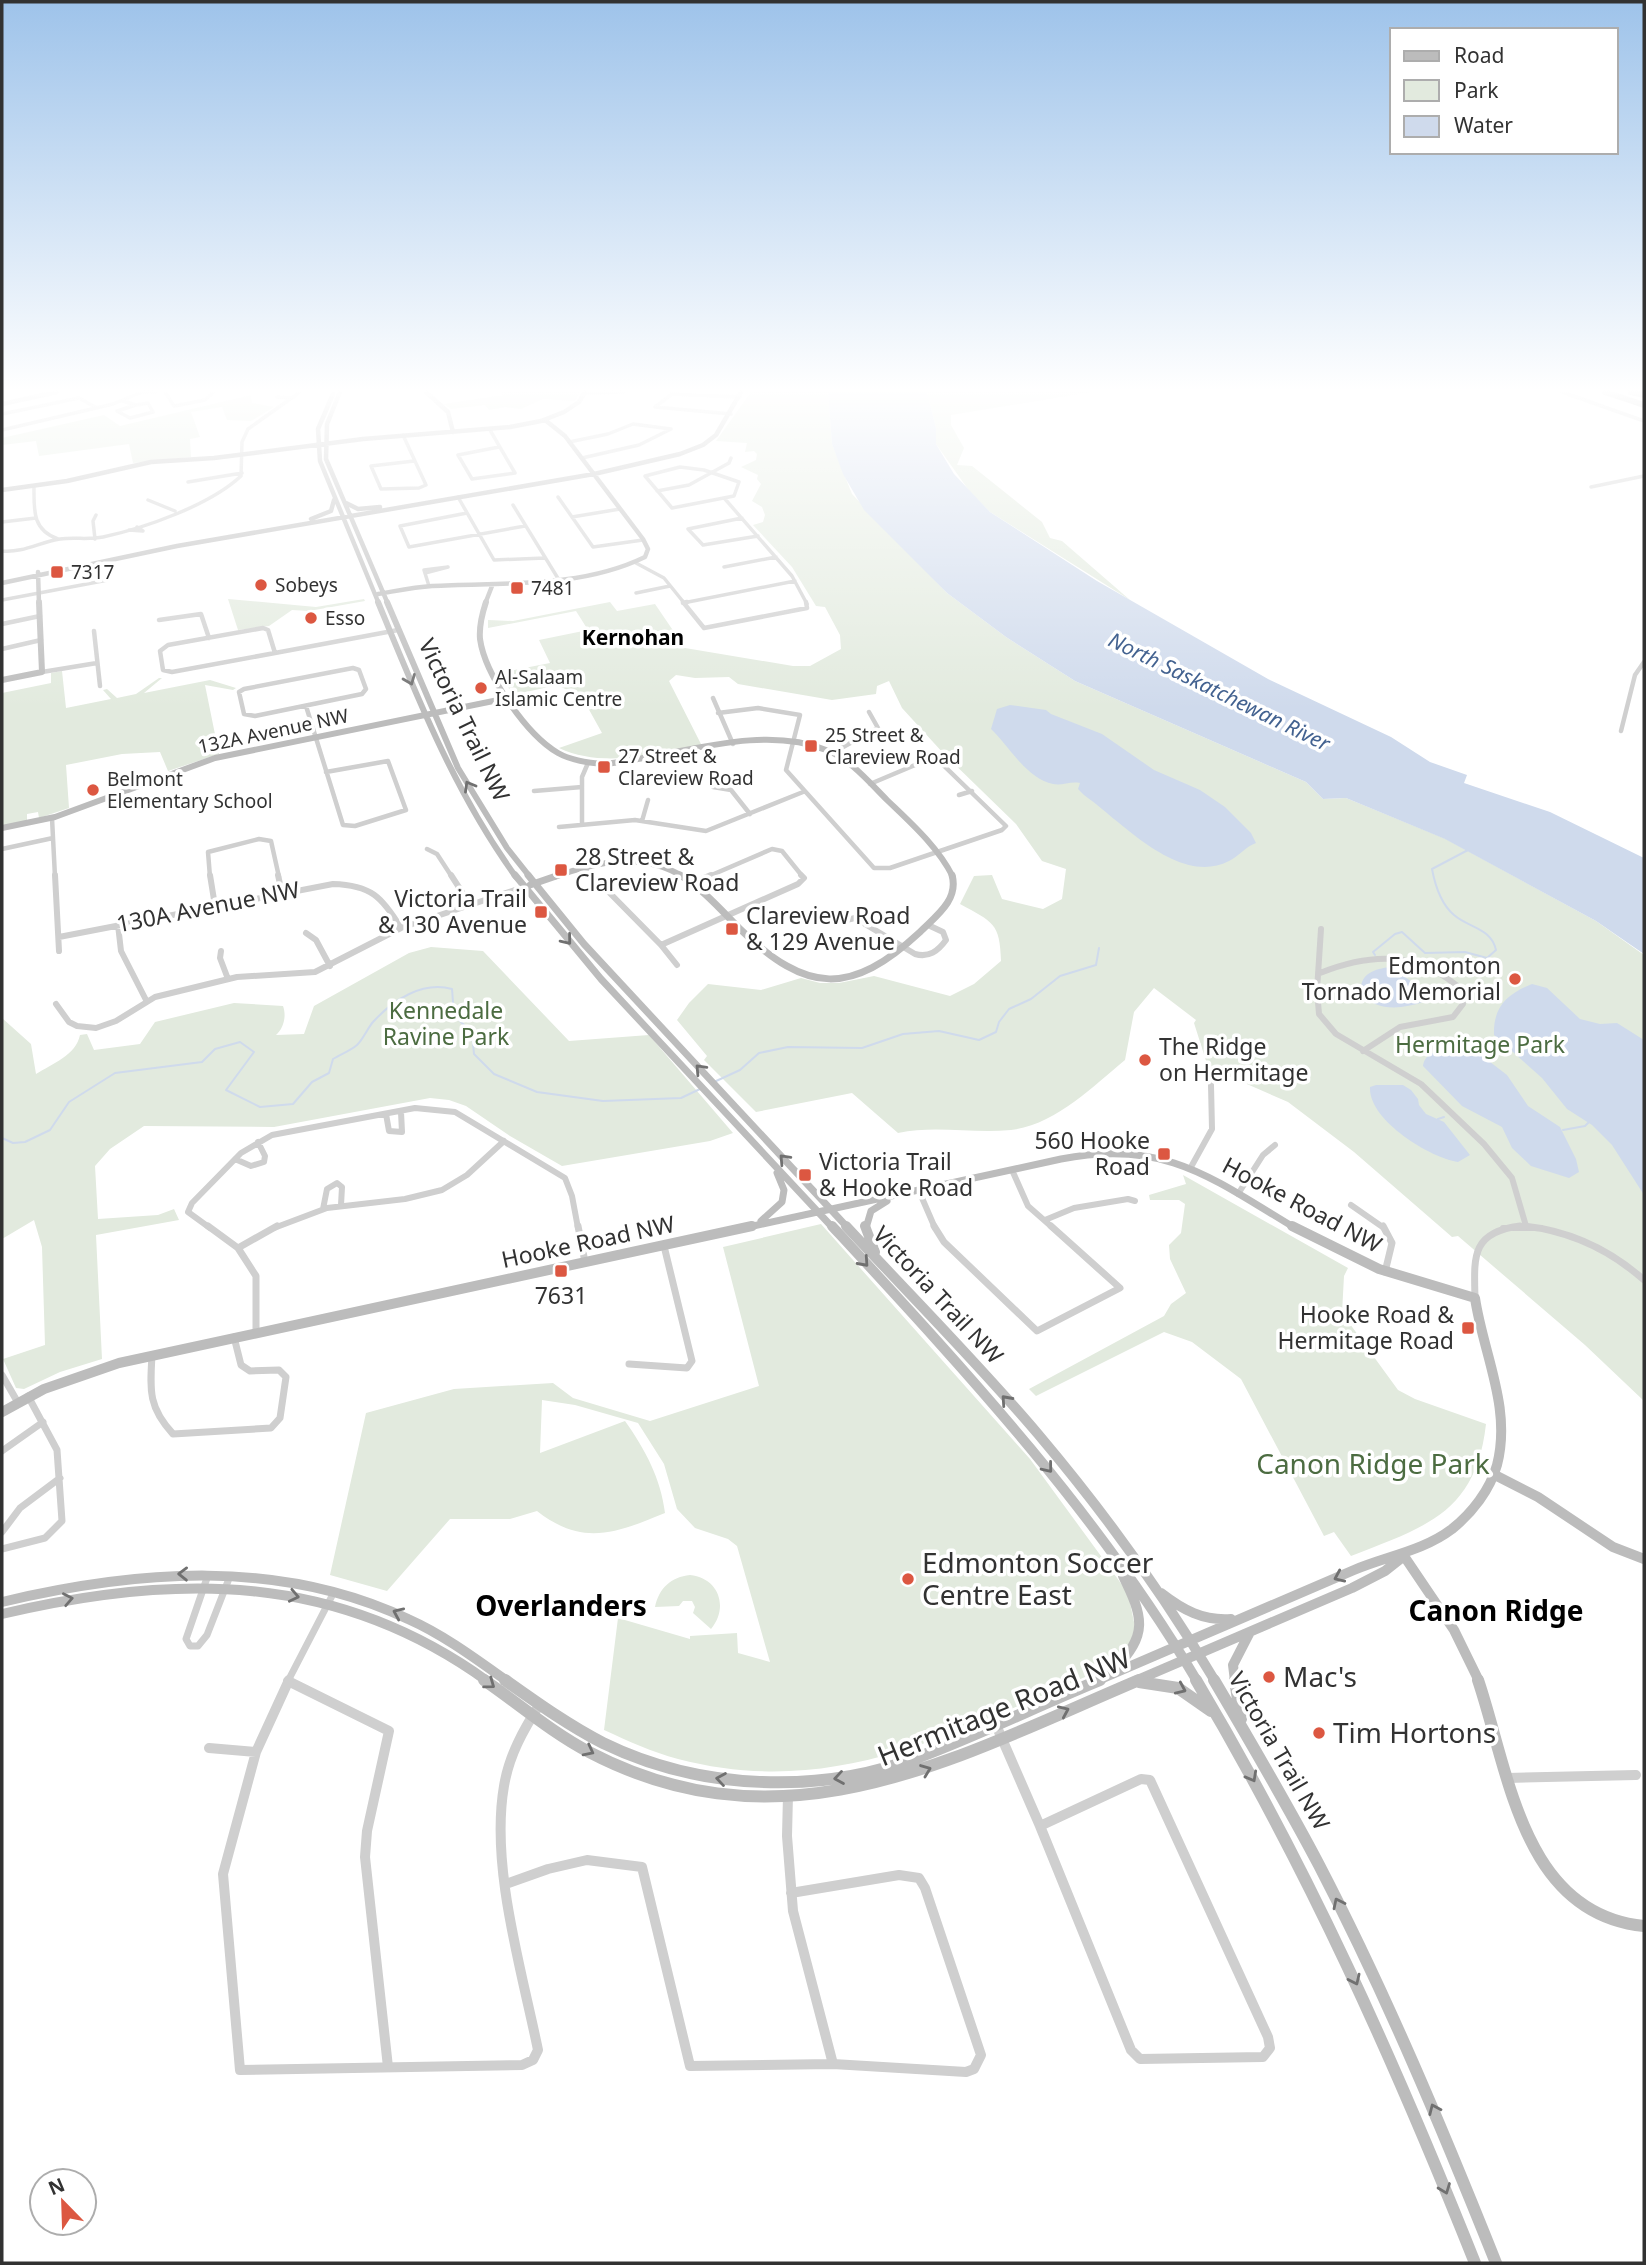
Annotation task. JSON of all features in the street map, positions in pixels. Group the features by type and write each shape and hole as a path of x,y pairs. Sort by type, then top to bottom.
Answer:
{"street":[{"path":"35,498 40,531 58,539"},
{"path":"2,551 14,553 58,539 95,539 129,530 137,533 143,530 137,527 207,498"},
{"name":"Victoria Trail NW","path":"334,498 425,715 458,786 492,842 524,887 574,949 1024,1439 1107,1545 1175,1646 1219,1717 1288,1842 1328,1922 1416,2114 1475,2263"},
{"path":"311,519 331,511 334,498"},
{"name":"Victoria Trail NW","path":"342,498 467,783 533,884 584,944 880,1261 1036,1433 1087,1494 1189,1639 1301,1830 1353,1934 1446,2136 1496,2263"},
{"path":"349,515 453,498"},
{"path":"2,580 158,545 311,519 382,512 454,498"},
{"path":"458,498 495,561 545,558"},
{"path":"558,498 595,548 643,540"},
{"path":"375,594 429,586 526,585 636,563 645,557 647,547 612,498"},
{"path":"663,498 672,508 730,498"},
{"path":"636,563 656,572 703,628 808,607 795,581 725,499"},
{"path":"148,500 175,511"},
{"path":"343,501 358,509 388,507"},
{"path":"513,505 559,580"},
{"path":"572,517 620,509"},
{"path":"357,533 362,520 382,512"},
{"path":"467,513 400,526 409,547 525,526"},
{"path":"95,539 93,521 96,515"},
{"path":"38,572 305,525 342,516"},
{"path":"258,533 342,516"},
{"path":"2,522 36,517"},
{"path":"742,518 688,528 703,545 758,536"},
{"path":"305,525 338,524 346,527"},
{"path":"724,567 776,557"},
{"path":"448,567 446,569 425,573 426,569 448,567"},
{"path":"38,572 42,672"},
{"path":"425,573 429,586"},
{"path":"2,600 108,580"},
{"path":"683,603 795,581"},
{"path":"56,1004 66,1021 79,1028 114,1021 146,1000 228,979 258,975 302,975 330,966 401,928 584,867 615,861 646,862 673,870 692,883 778,962 812,976 844,978 866,973 885,963 946,907 954,888 952,873 936,852 870,784 834,752 814,743 764,740 622,763 588,763 550,748 508,698 487,664 480,641 481,618 492,586"},
{"path":"636,593 670,586"},
{"path":"159,620 199,614 204,616 209,638"},
{"path":"2,624 40,616"},
{"path":"275,653 265,628 162,647 160,651 163,670 167,673 390,632 398,630"},
{"path":"94,631 100,686"},
{"path":"2,649 41,640"},
{"path":"2,680 97,662"},
{"path":"1621,731 1635,675 1644,662"},
{"path":"356,668 366,689 364,693 306,706 247,716 244,714 239,694 242,690 356,668"},
{"name":"132A Avenue NW","path":"2,828 52,818 206,761 508,698"},
{"path":"713,698 733,744"},
{"path":"306,706 316,737 326,772 342,823 351,827 405,811 406,806 395,775 386,760 326,772"},
{"path":"718,713 758,708 800,715 786,770 871,866 880,869 1002,830 1006,826 972,791 935,760 870,784"},
{"path":"834,752 878,728 869,712"},
{"path":"582,824 583,772 588,763"},
{"path":"534,791 582,787"},
{"path":"713,787 730,790 750,814"},
{"path":"959,795 972,791"},
{"path":"559,827 642,821 706,831 803,792"},
{"path":"642,821 648,800"},
{"path":"52,818 59,951"},
{"path":"2,849 53,838"},
{"path":"215,906 208,852 267,839 271,844 282,893"},
{"path":"427,849 437,854 471,906"},
{"path":"661,945 804,880 790,860 778,849 769,850 692,883"},
{"path":"584,867 661,945 677,965"},
{"name":"130A Avenue NW","path":"59,937 326,885 358,886 380,896 401,928"},
{"path":"834,923 855,918 919,956 936,951 945,943 946,936 928,925"},
{"path":"118,925 121,951 146,1000"},
{"path":"1321,929 1317,990 1319,1014 1336,1034 1421,1084 1484,1144 1512,1178 1526,1226 1565,1234 1590,1244 1616,1256 1644,1280"},
{"path":"306,933 316,940 330,966"},
{"path":"221,951 220,958 228,979"},
{"path":"1320,973 1350,964 1393,957 1410,960 1446,974 1464,992 1462,1006 1450,1018 1439,1022 1405,1025 1363,1051"},
{"name":"Hooke Road NW","path":"1191,1167 1215,1124 1211,1085"},
{"path":"256,1332 256,1276 238,1248 188,1213 192,1203 235,1159 272,1135 401,1112 435,1108 455,1112 565,1178 572,1196 585,1262"},
{"path":"386,1114 389,1131 395,1133 402,1132 401,1112"},
{"path":"238,1248 296,1216 341,1205 420,1196 443,1189 463,1177 504,1141"},
{"path":"235,1159 251,1166 264,1162 265,1156 258,1142"},
{"path":"1238,1194 1263,1155 1276,1145"},
{"name":"Hooke Road NW","path":"2,1412 17,1401 72,1377 152,1356 1012,1170 1115,1151 1144,1154 1191,1167 1324,1244 1385,1272 1475,1298"},
{"path":"756,1225 779,1209 784,1201 779,1177 765,1156"},
{"path":"919,1191 931,1221 944,1241 1037,1331 1120,1288 1028,1206 1012,1170"},
{"path":"323,1209 325,1191 330,1185 337,1183 342,1187 341,1205"},
{"path":"880,1261 865,1232 866,1218 879,1205 902,1194"},
{"path":"1045,1220 1074,1208 1128,1199 1135,1201"},
{"path":"1351,1205 1391,1237 1392,1244 1385,1272"},
{"name":"Hermitage Road NW","path":"2,1614 105,1592 204,1586 279,1593 327,1604 381,1622 447,1655 588,1751 653,1778 732,1795 788,1790 887,1767 917,1758 996,1725 1020,1712 1373,1562 1404,1556 1430,1544 1458,1525 1480,1501 1493,1474 1502,1440 1501,1409 1478,1321 1474,1256 1478,1246 1496,1231 1526,1226"},
{"path":"629,1364 687,1367 692,1360 664,1246"},
{"path":"152,1356 150,1400 158,1419 173,1434 271,1428 280,1418 286,1377 279,1370 250,1371 241,1365 234,1337"},
{"path":"2,1375 17,1401"},
{"path":"2,1549 45,1538 62,1521 57,1450 28,1396"},
{"path":"2,1451 43,1422"},
{"path":"1024,1439 1036,1433"},
{"path":"1493,1474 1538,1497 1613,1547 1644,1559"},
{"path":"2,1532 20,1508 60,1478"},
{"path":"1107,1545 1138,1606 1141,1621 1140,1636 1133,1650 1108,1674"},
{"path":"1404,1556 1447,1618 1469,1658 1483,1694 1525,1836 1554,1878 1576,1899 1621,1922 1644,1926"},
{"name":"Hermitage Road NW","path":"2,1602 107,1579 153,1574 268,1578 334,1592 384,1607 433,1630 540,1704 598,1740 661,1766 729,1781 829,1794 887,1783 930,1769 1388,1571 1404,1556"},
{"path":"208,1575 186,1639 190,1646 198,1646 207,1634 230,1576"},
{"path":"1155,1588 1182,1610 1197,1617 1221,1620 1241,1618"},
{"path":"334,1592 288,1681 256,1752 223,1874 240,2070 522,2065 533,2060 538,2050 506,1884 499,1816 503,1785 517,1737 540,1704"},
{"path":"1241,1724 1233,1665 1250,1632"},
{"path":"288,1681 389,1731 367,1831 365,1857 388,2067"},
{"path":"1133,1682 1167,1683 1184,1689 1219,1717"},
{"path":"996,1725 1131,2050 1140,2059 1263,2057 1267,2054 1271,2044 1150,1780 1141,1779 1040,1826"},
{"path":"209,1748 256,1752"},
{"path":"1507,1778 1636,1775"},
{"path":"788,1790 793,1911 833,2064"},
{"path":"506,1884 548,1868 587,1860 642,1867 690,2066 833,2064 966,2072 974,2069 981,2055 925,1888 919,1878 899,1875 792,1893"}],"green space":[{"name":"Hermitage Park","path":"754,498 856,498 947,593 1006,637 1075,681 1306,782 1323,799 1346,798 1446,839 1596,921 1644,955 1644,1401 1585,1345 1458,1236 1452,1237 1354,1152 1288,1102 1208,1067 1194,1023 1196,1020 1154,988 1134,1012 1125,1060 1058,1113 1027,1127 1011,1130 926,1130 898,1133 852,1093 756,1112 704,1060 707,1056 677,1020 708,984 761,990 801,978 820,983 839,983 874,976 950,996 974,984 1001,961 999,939 992,925 960,904 974,876 992,875 1002,899 1043,909 1062,899 1066,869 1042,861 1016,824 944,754 902,708 889,681 877,686 876,694 832,700 738,684 729,677 695,678 676,675 669,681 702,746 630,758 594,758 559,748 602,733 582,697 557,685 513,695 499,673 550,663 539,640 588,630 576,611 488,628 488,620 513,621 610,602 617,611 655,604 685,648 793,666 810,666 841,649 840,635 825,607 816,606 792,567 753,525 763,522 765,515 762,507 752,501"},
{"path":"976,498 1012,498 1042,522 1050,538 1062,541 1130,600 990,512"},
{"path":"228,599 316,607 364,599 365,601 309,611 292,610 269,626 238,630"},
{"path":"62,671 66,708 111,699 103,690 107,689 117,698 136,694 159,678 162,678 144,693 210,680 236,688 233,690 205,685 219,754 168,771 160,752 122,754 66,765 69,808 39,818 38,812 27,814 27,821 2,826 2,693 51,683 51,673"},
{"name":"Kennedale Ravine Park","path":"431,947 483,951 569,1041 649,1035 733,1133 710,1141 562,1166 510,1136 466,1106 449,1100 430,1098 274,1127 144,1126 110,1149 95,1166 98,1219 158,1215 174,1209 179,1220 96,1235 102,1359 60,1372 24,1389 16,1388 3,1359 45,1345 42,1247 34,1220 2,1239 2,1018 31,1044 36,1074 69,1053 80,1035 87,1034 94,1050 140,1044 155,1022 234,1003 283,1006 284,1022 276,1035 304,1034 314,1006 409,953"},
{"name":"Canon Ridge Park","path":"1183,1175 1348,1268 1344,1276 1342,1313 1398,1390 1415,1399 1486,1424 1480,1454 1471,1479 1458,1498 1442,1513 1401,1536 1351,1556 1334,1532 1324,1536 1241,1379 1192,1342 1164,1332 1036,1396 1029,1389 1164,1316 1171,1304 1186,1293 1170,1259 1169,1245 1181,1233 1185,1204 1179,1200 1150,1200 1149,1195 1186,1184"},
{"path":"821,1224 1030,1459 1128,1593 1135,1627 1131,1644 1117,1660 1104,1669 949,1734 898,1752 846,1765 792,1771 737,1770 678,1759 649,1750 604,1730 618,1618 690,1639 690,1636 737,1633 738,1653 770,1662 737,1546 728,1539 695,1528 677,1509 664,1464 638,1423 575,1405 542,1400 540,1453 625,1421 651,1465 660,1488 665,1513 615,1531 600,1533 570,1529 537,1511 510,1519 450,1519 387,1591 330,1575 366,1413 454,1389 553,1383 573,1398 650,1421 759,1386 723,1247"},
{"path":"690,1575 708,1582 718,1595 719,1612 711,1629 693,1613 695,1607 692,1601 683,1601 679,1606 655,1607 659,1594 667,1585 677,1578"}],"water":[{"name":"North Saskatchewan River","path":"857,498 976,498 990,512 1097,581 1268,679 1391,737 1430,762 1467,775 1464,783 1550,812 1644,858 1644,954 1596,921 1445,839 1346,798 1323,799 1306,782 1075,681 1006,637 947,593 864,510"},
{"path":"1010,705 1046,710 1102,734 1154,770 1200,790 1225,807 1251,833 1256,843 1229,861 1210,867 1190,865 1152,848 1084,795 1078,789 1080,783 1053,784 1027,769 991,729 997,709"},
{"path":"1390,967 1424,990 1427,996 1423,1002 1407,1006 1382,1006 1361,993 1365,977 1378,969"},
{"path":"1532,984 1547,988 1580,1019 1600,1024 1617,1023 1644,1040 1644,1195 1612,1145 1592,1125 1567,1109 1542,1078 1494,1035 1496,1017 1503,1003 1515,992"},
{"path":"1451,1047 1481,1055 1507,1075 1528,1106 1560,1127 1576,1159 1579,1172 1569,1178 1531,1166 1512,1148 1502,1127 1462,1106 1423,1066 1429,1055"},
{"path":"1403,1085 1411,1090 1426,1114 1444,1122 1470,1155 1458,1162 1446,1159 1403,1135 1379,1112 1372,1100 1370,1087"}],"waterway":[{"path":"1375,955 1373,952 1395,934 1402,932 1425,953 1465,952 1487,958 1496,950 1489,937 1449,911 1435,881 1432,869 1468,850"},
{"path":"714,1082 740,1070 759,1053 788,1047 862,1048 903,1034 939,1031 979,1040 996,1032 999,1022 1009,1009 1031,999 1060,976 1096,965 1099,948"},
{"path":"2,1138 13,1143 25,1142 50,1130 69,1102 115,1073 202,1062 215,1049 240,1042 254,1052 226,1090 260,1107 293,1104 312,1082 329,1073 333,1059 357,1045 373,1022 390,1006 419,990 441,987 452,989 454,1015 472,1033 474,1054 494,1074 537,1092 603,1101 681,1098 700,1089"},
{"path":"1438,1119 1444,1117"},
{"path":"1563,1130 1585,1126 1590,1121"}],"place":[{"name":"7317","path":"57,572"},
{"name":"Sobeys","path":"261,585"},
{"name":"7481","path":"517,588"},
{"name":"Esso","path":"311,618"},
{"name":"Al-Salaam Islamic Centre","path":"481,688"},
{"name":"25 Street & Clareview Road","path":"811,746"},
{"name":"27 Street & Clareview Road","path":"604,767"},
{"name":"Belmont Elementary School","path":"93,790"},
{"name":"28 Street & Clareview Road","path":"561,870"},
{"name":"Victoria Trail & 130 Avenue","path":"541,912"},
{"name":"Clareview Road & 129 Avenue","path":"732,929"},
{"name":"Edmonton Tornado Memorial","path":"1515,979"},
{"name":"The Ridge on Hermitage","path":"1145,1060"},
{"name":"560 Hooke Road","path":"1164,1154"},
{"name":"Victoria Trail & Hooke Road","path":"805,1175"},
{"name":"7631","path":"561,1271"},
{"name":"Hooke Road & Hermitage Road","path":"1468,1328"},
{"name":"Edmonton Soccer Centre East","path":"908,1579"},
{"name":"Mac's","path":"1269,1677"},
{"name":"Tim Hortons","path":"1319,1733"}],"district":[{"name":"Kernohan","path":"633,638"},
{"name":"Overlanders","path":"561,1606"},
{"name":"Canon Ridge","path":"1496,1611"}]}
